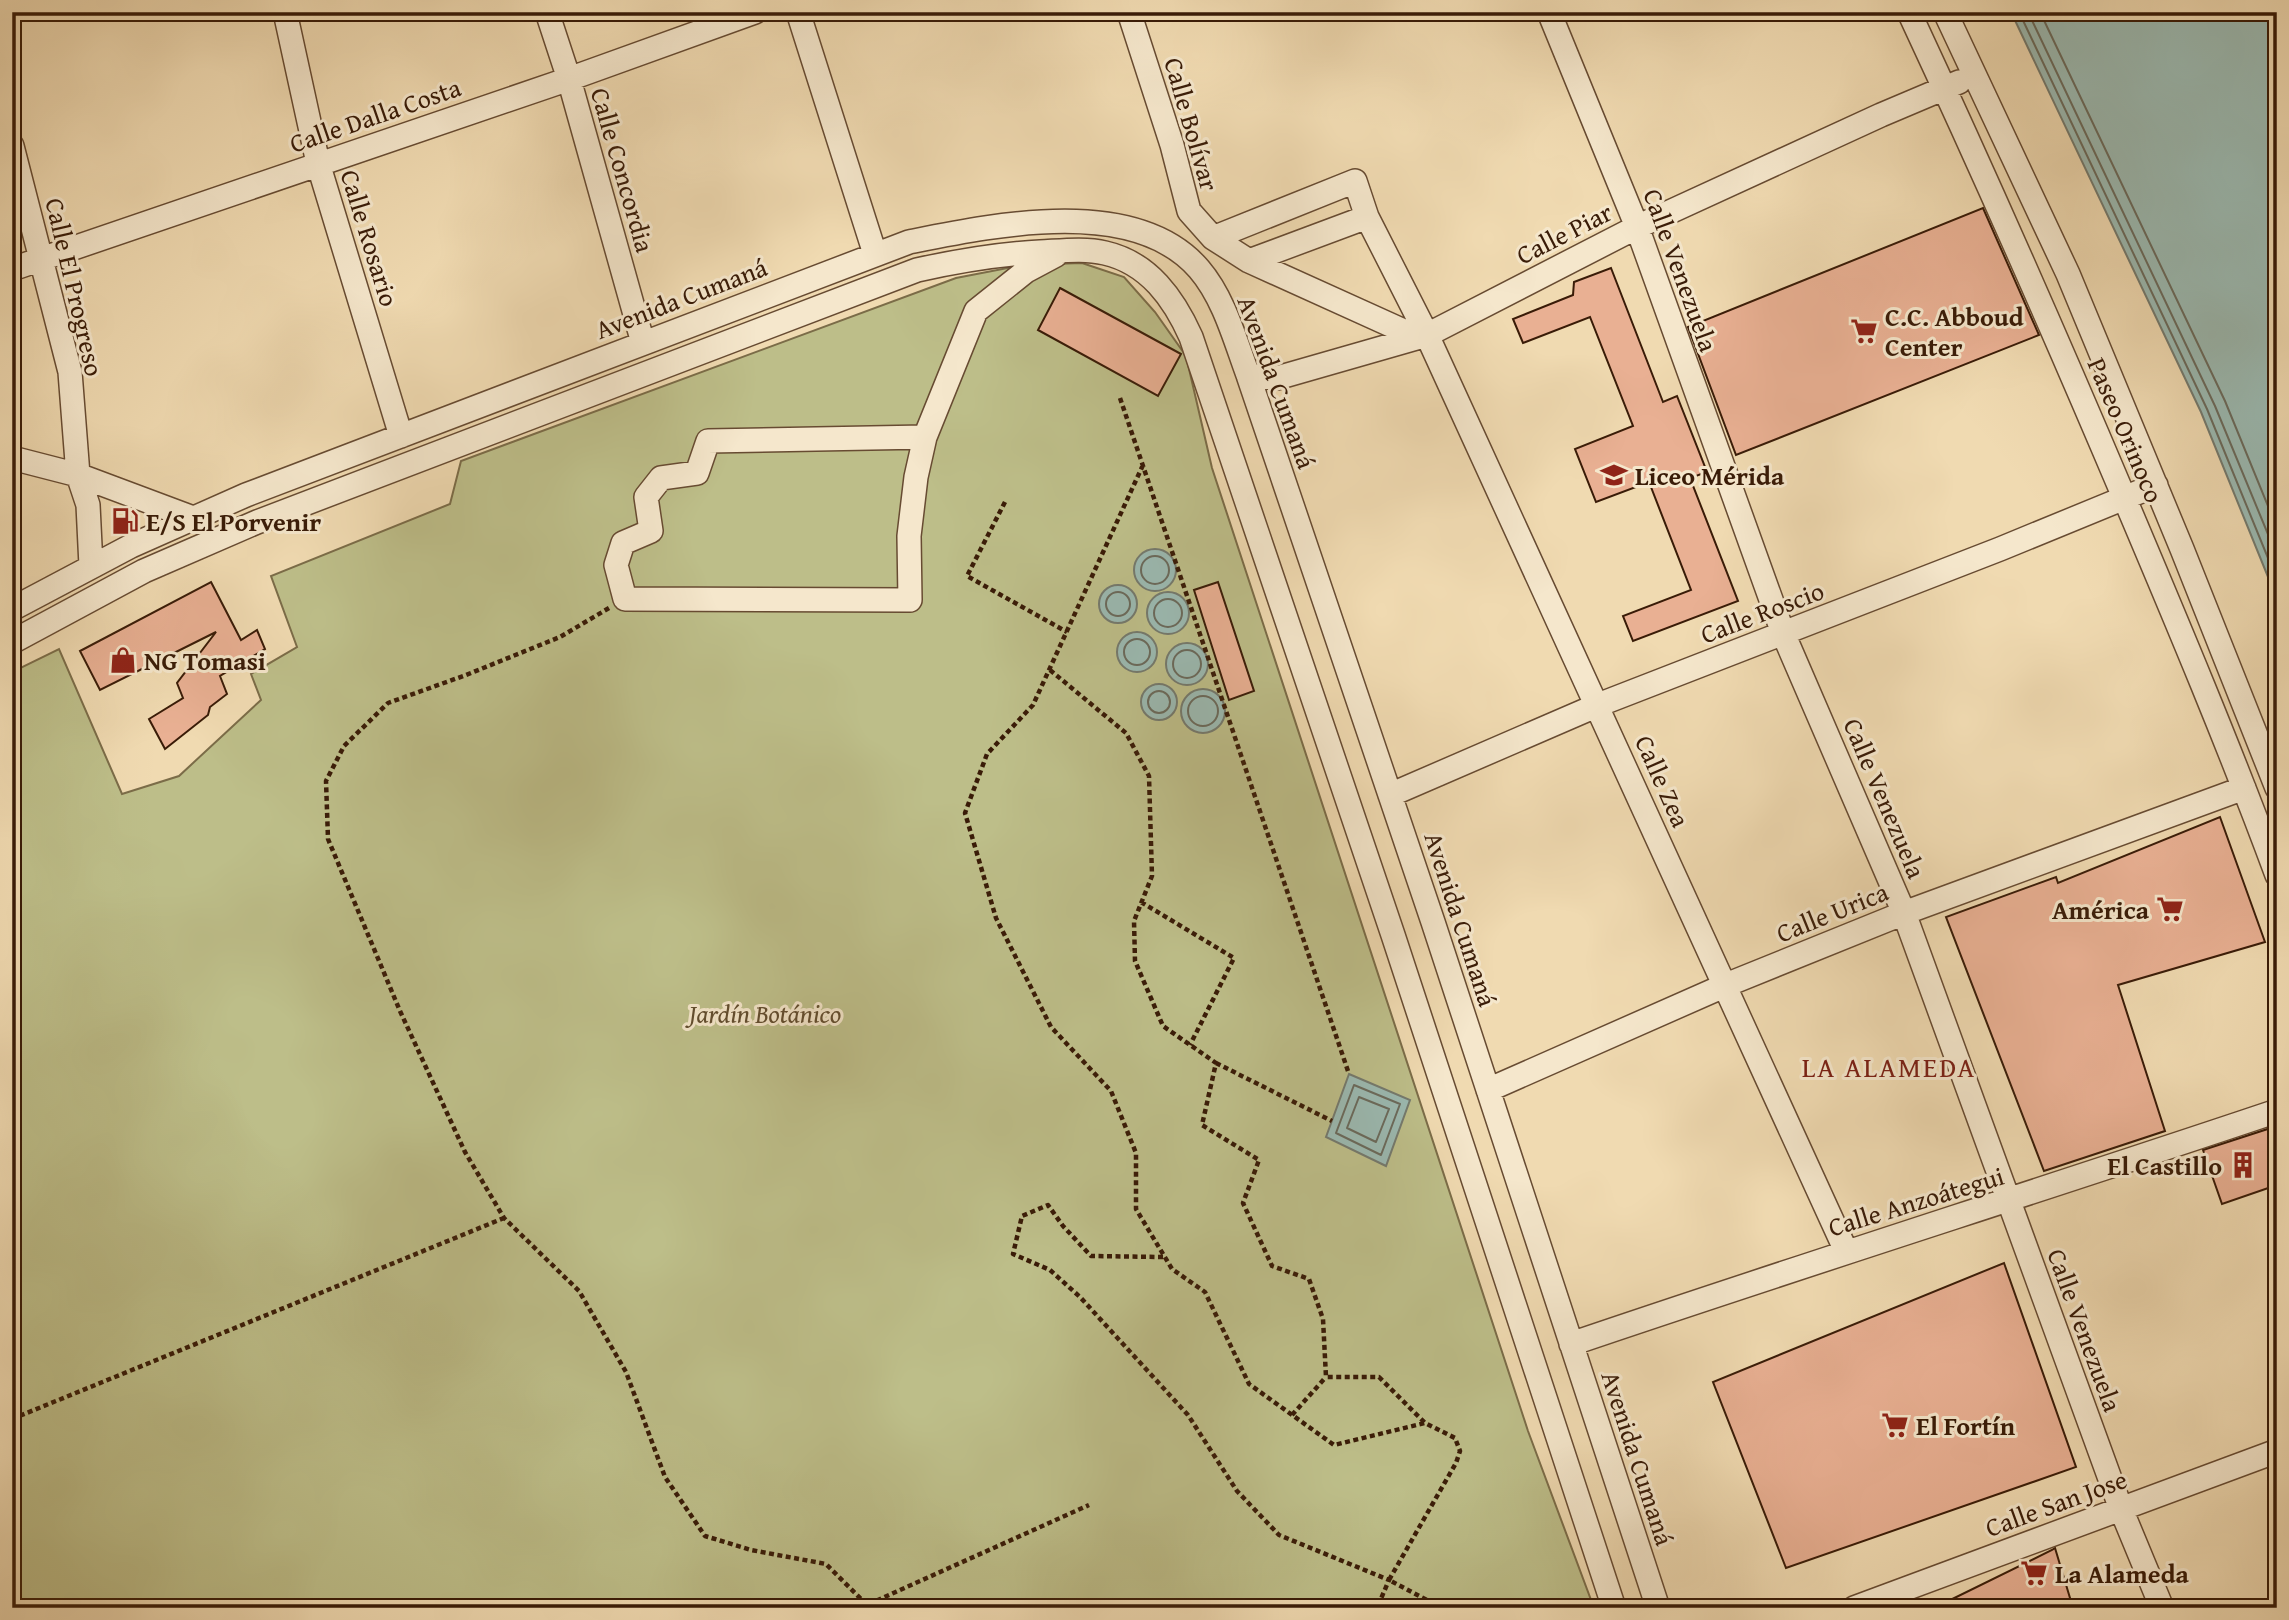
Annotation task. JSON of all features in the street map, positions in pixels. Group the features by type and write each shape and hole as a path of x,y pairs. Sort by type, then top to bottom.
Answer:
{"street":[{"name":"Calle Rosario","path":"285,12 318,163 401,436"},
{"name":"Calle Concordia","path":"547,12 569,79 643,343"},
{"name":"Calle Dalla Costa","path":"12,269 569,79 755,12"},
{"path":"798,12 875,254"},
{"name":"Calle Bolívar","path":"1129,12 1172,145 1189,211 1213,238"},
{"name":"Calle Venezuela","path":"1549,12 1637,227 1783,633 1903,913 2121,1509 2162,1608"},
{"name":"Paseo Orinoco","path":"1909,12 2124,497 2277,875"},
{"name":"Paseo Orinoco","path":"1945,12 2062,262 2156,485 2277,788"},
{"name":"Calle Piar","path":"1248,375 1277,378 1422,336 1637,227 1975,75"},
{"name":"Calle El Progreso","path":"12,146 70,372 78,475 88,505 91,566"},
{"name":"Calle Zea","path":"1213,238 1355,181 1367,217 1598,705 1846,1251"},
{"path":"1249,261 1367,217"},
{"name":"Avenida Cumaná","path":"12,609 91,566 194,518 909,242 981,229 1092,222 1142,230 1160,238 1180,252 1203,274 1219,300 1248,375 1390,795 1658,1608"},
{"path":"1213,238 1249,261 1422,336"},
{"path":"925,437 708,441 697,473 661,478 646,498 651,531 623,544 616,565 625,599 910,600 909,536 916,477 925,437 976,310 1026,271 1065,251"},
{"path":"12,642 144,571 257,522 917,270 985,257 1065,251 1107,253 1142,270 1170,296 1191,337 1393,935 1614,1608"},
{"path":"12,458 78,475 194,518"},
{"name":"Calle Roscio","path":"1390,795 1598,705 2000,549 2156,485"},
{"name":"Calle Urica","path":"1488,1090 1726,985 1903,913 2244,788"},
{"name":"Calle Anzoátegui","path":"1571,1344 1846,1251 2007,1202 2277,1111"},
{"name":"Calle San Jose","path":"1854,1608 2277,1451"}],"path":[{"path":"1120,398 1349,1074"},
{"path":"1143,465 1033,705 988,754 965,813 996,918 1051,1027 1111,1091 1136,1153 1136,1209 1172,1269 1205,1292 1249,1384 1334,1445 1425,1423"},
{"path":"1005,502 967,576 1067,632"},
{"path":"625,599 560,638 388,703 344,746 326,781 327,839 400,1011 465,1152 504,1218 579,1291 626,1373 665,1477 705,1536 751,1550 826,1564 869,1606 1090,1505"},
{"path":"1050,670 1126,733 1149,776 1152,876 1135,921 1135,961 1163,1027 1216,1063 1332,1122"},
{"path":"1142,902 1234,958 1190,1045"},
{"path":"1216,1063 1202,1125 1259,1160 1243,1203 1272,1266 1310,1279 1323,1320 1326,1377 1292,1415"},
{"path":"1164,1257 1091,1256 1048,1205 1022,1216 1013,1254 1050,1270 1089,1307 1188,1415 1237,1492 1279,1535 1390,1580 1442,1608"},
{"path":"12,1419 504,1218"},
{"path":"1326,1377 1378,1377 1425,1423 1455,1438 1460,1451 1377,1608"}],"green space":[{"name":"Jardín Botánico","path":"1082,263 1124,277 1155,312 1186,356 1212,468 1528,1431 1594,1608 12,1608 12,672 59,649 122,794 179,776 261,700 251,674 297,647 271,576 450,504 461,461 956,278 1023,265"}],"water":[{"path":"2011,12 2277,12 2277,599 2201,412"},
{"path":"1155,549 1170,555 1176,570 1170,585 1155,591 1140,585 1134,570 1140,555"},
{"path":"1118,585 1131,591 1137,604 1131,617 1118,623 1105,617 1099,604 1105,591"},
{"path":"1168,592 1183,598 1189,613 1183,628 1168,634 1153,628 1147,613 1153,598"},
{"path":"1137,632 1151,638 1157,652 1151,666 1137,672 1123,666 1117,652 1123,638"},
{"path":"1187,643 1202,649 1208,664 1202,679 1187,685 1172,679 1166,664 1172,649"},
{"path":"1159,684 1172,689 1177,702 1172,715 1159,720 1146,715 1141,702 1146,689"},
{"path":"1203,689 1218,696 1225,711 1218,726 1203,733 1188,726 1181,711 1188,696"},
{"path":"1349,1074 1410,1100 1386,1166 1326,1137"}],"building":[{"name":"C.C. Abboud Center","path":"1983,208 2039,335 1736,455 1688,327"},
{"path":"1611,268 1663,402 1677,396 1707,472 1690,478 1738,601 1633,641 1623,616 1691,590 1649,482 1596,502 1575,449 1633,426 1590,317 1523,343 1513,319 1573,295 1574,282"},
{"path":"1060,288 1181,354 1158,396 1038,330"},
{"name":"NG Tomasi","path":"211,582 241,640 257,630 265,649 220,676 227,694 210,707 208,715 165,749 149,719 183,698 177,683 216,632 100,690 80,651"},
{"path":"1218,582 1254,691 1229,700 1194,590"},
{"path":"2220,817 2265,942 2118,985 2165,1131 2044,1171 1946,917 2056,877 2058,883"},
{"name":"El Castillo","path":"2277,1126 2277,1185 2222,1204 2203,1150"},
{"name":"El Fortín","path":"2004,1263 2076,1467 1786,1568 1713,1382"},
{"name":"La Alameda","path":"2055,1548 2073,1608 1934,1608 2052,1550"}],"place":[{"name":"C.C. Abboud Center","path":"1864,331"},
{"name":"Liceo Mérida","path":"1614,475"},
{"name":"E/S El Porvenir","path":"125,521"},
{"name":"NG Tomasi","path":"123,660"},
{"name":"América","path":"2170,909"},
{"name":"El Castillo","path":"2243,1165"},
{"name":"El Fortín","path":"1895,1425"},
{"name":"La Alameda","path":"2034,1573"}],"district":[{"name":"LA ALAMEDA","path":"1889,1066"}]}
